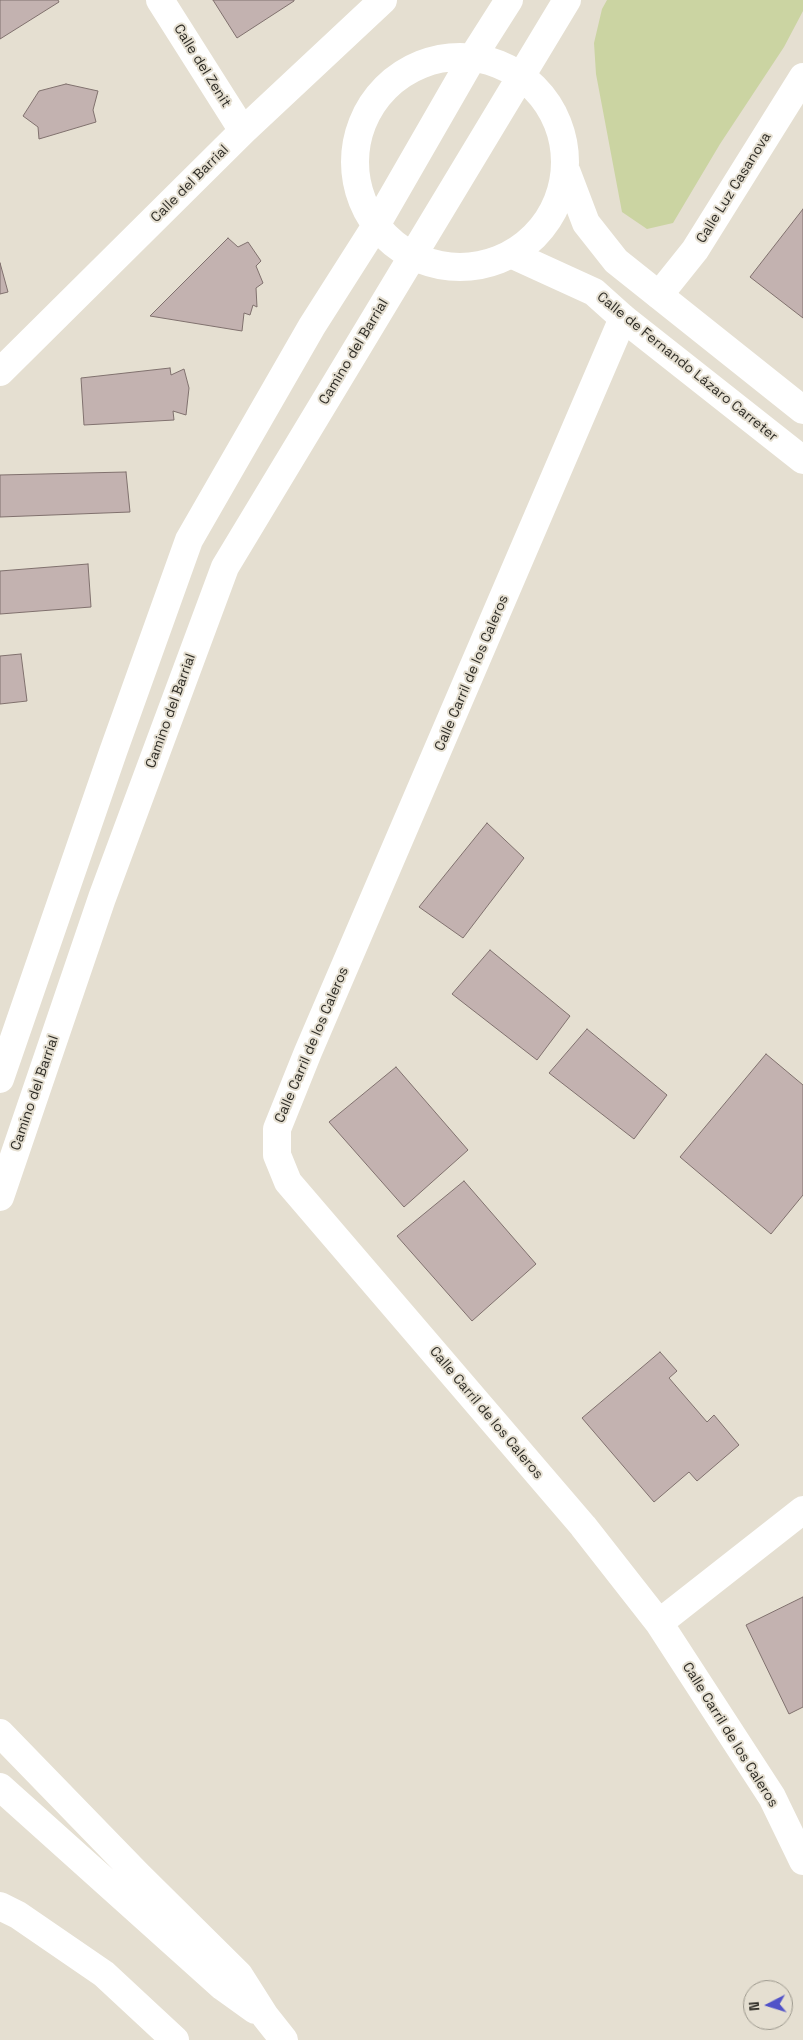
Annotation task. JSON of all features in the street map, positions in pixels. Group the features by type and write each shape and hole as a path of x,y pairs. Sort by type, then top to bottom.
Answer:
{"main road":[{"name":"Calle del Zenit","path":"160,0 244,131"},
{"name":"Calle del Barrial","path":"0,372 244,131 383,0"},
{"path":"0,1079 113,752 189,540 312,326 375,227 474,55 509,0"},
{"name":"Camino del Barrial","path":"0,1197 102,898 225,567 567,0"},
{"path":"567,172 555,212 539,234 513,255 470,269 412,258 375,227 353,167 361,121 380,90 420,62 474,55 522,74 562,127 567,172 586,224 616,261 803,410"},
{"name":"Calle Luz Casanova","path":"659,295 695,250 803,77"},
{"name":"Calle de Fernando Lázaro Carreter","path":"513,255 594,292 623,318 803,460"},
{"name":"Calle Carril de los Caleros","path":"623,318 308,1052 278,1129 277,1155 288,1182 583,1526 659,1623 772,1797 803,1861"},
{"path":"659,1623 803,1510"},
{"path":"0,1733 137,1874 239,1975 265,2016 284,2040"},
{"path":"0,1787 223,1987 265,2016"},
{"path":"0,1906 18,1914 104,1974 175,2040"}],"green space":[{"path":"607,0 803,0 803,11 784,47 720,144 673,223 647,229 622,212 596,74 594,43 602,9"}],"building":[{"path":"0,0 58,0 59,2 0,39"},
{"path":"213,0 294,0 294,1 237,38"},
{"path":"66,84 98,91 93,110 96,122 39,139 38,127 23,116 39,91"},
{"path":"803,209 803,318 750,277"},
{"path":"228,238 238,247 248,242 261,261 256,266 263,283 256,288 257,307 253,305 250,315 244,313 242,331 150,316"},
{"path":"0,263 8,292 0,294"},
{"path":"170,368 171,375 184,369 189,388 186,415 173,411 174,420 84,425 81,378"},
{"path":"126,472 130,512 0,517 0,475"},
{"path":"88,564 91,607 0,614 0,571"},
{"path":"21,654 27,701 0,704 0,656"},
{"path":"487,823 524,858 463,938 419,907"},
{"path":"490,950 570,1016 537,1060 452,994"},
{"path":"587,1029 667,1095 634,1139 549,1073"},
{"path":"766,1054 803,1085 803,1195 771,1234 680,1157"},
{"path":"396,1067 468,1150 404,1207 329,1122"},
{"path":"464,1181 536,1264 472,1321 397,1236"},
{"path":"660,1352 677,1371 669,1378 707,1422 714,1415 739,1445 697,1481 689,1472 654,1502 582,1418"},
{"path":"803,1597 803,1707 789,1714 746,1625"}]}
